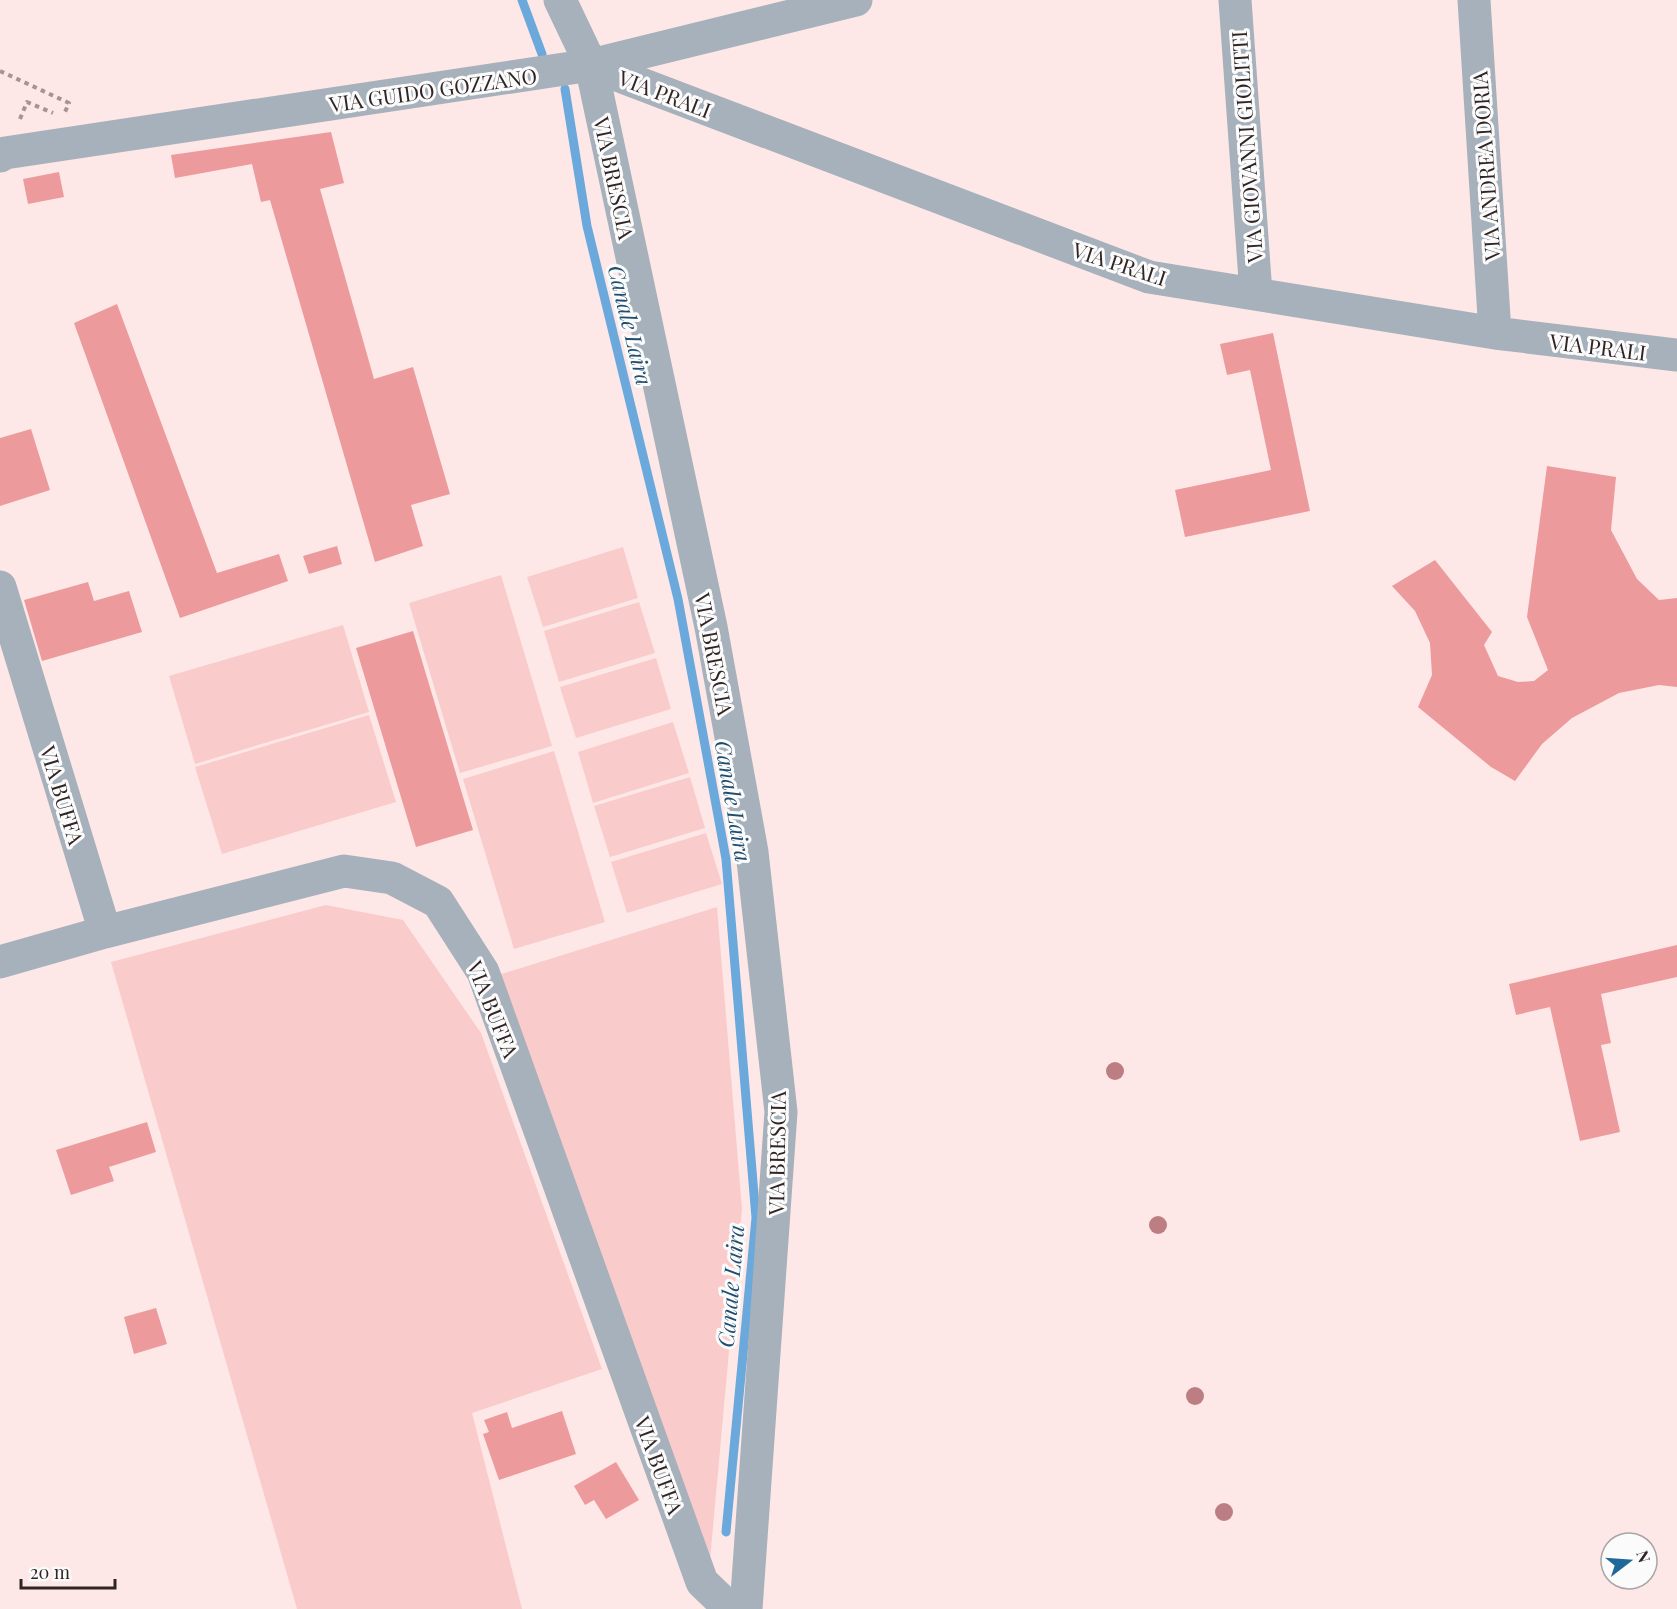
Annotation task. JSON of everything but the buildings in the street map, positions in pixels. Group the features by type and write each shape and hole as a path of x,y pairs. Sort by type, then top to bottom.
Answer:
{"street":[{"name":"VIA BRESCIA","path":"560,0 591,65 711,627 748,830 781,1112 746,1609"},
{"name":"VIA GUIDO GOZZANO","path":"2,154 591,65 856,0"},
{"name":"VIA GIOVANNI GIOLITTI","path":"1235,0 1256,294"},
{"name":"VIA ANDREA DORIA","path":"1474,0 1495,333"},
{"name":"VIA PRALI","path":"591,65 1149,277 1495,333 1677,355"},
{"name":"VIA BUFFA","path":"0,587 105,932 344,871 392,878 438,902 483,972 702,1582 730,1609"},
{"path":"0,962 105,932"}],"path":[{"path":"0,71 69,103 63,117 27,102"}],"shaded area":[{"path":"623,547 638,598 543,627 527,577"},
{"path":"501,575 552,746 460,773 409,603"},
{"path":"639,602 655,653 559,682 544,631"},
{"path":"343,625 369,712 195,764 169,676"},
{"path":"656,658 671,709 576,738 560,687"},
{"path":"369,715 396,802 222,854 195,767"},
{"path":"673,722 689,773 593,803 578,752"},
{"path":"554,751 605,922 514,949 463,779"},
{"path":"690,777 705,828 610,857 594,806"},
{"path":"706,833 722,884 627,913 611,862"},
{"path":"326,905 403,920 481,1033 602,1369 472,1413 522,1609 297,1609 111,962"},
{"path":"717,907 742,1209 710,1560 498,975"}],"waterway":[{"name":"Canale Laira","path":"522,0 542,54"},
{"name":"Canale Laira","path":"565,89 587,226 678,599 726,859 756,1218 726,1532"}]}
